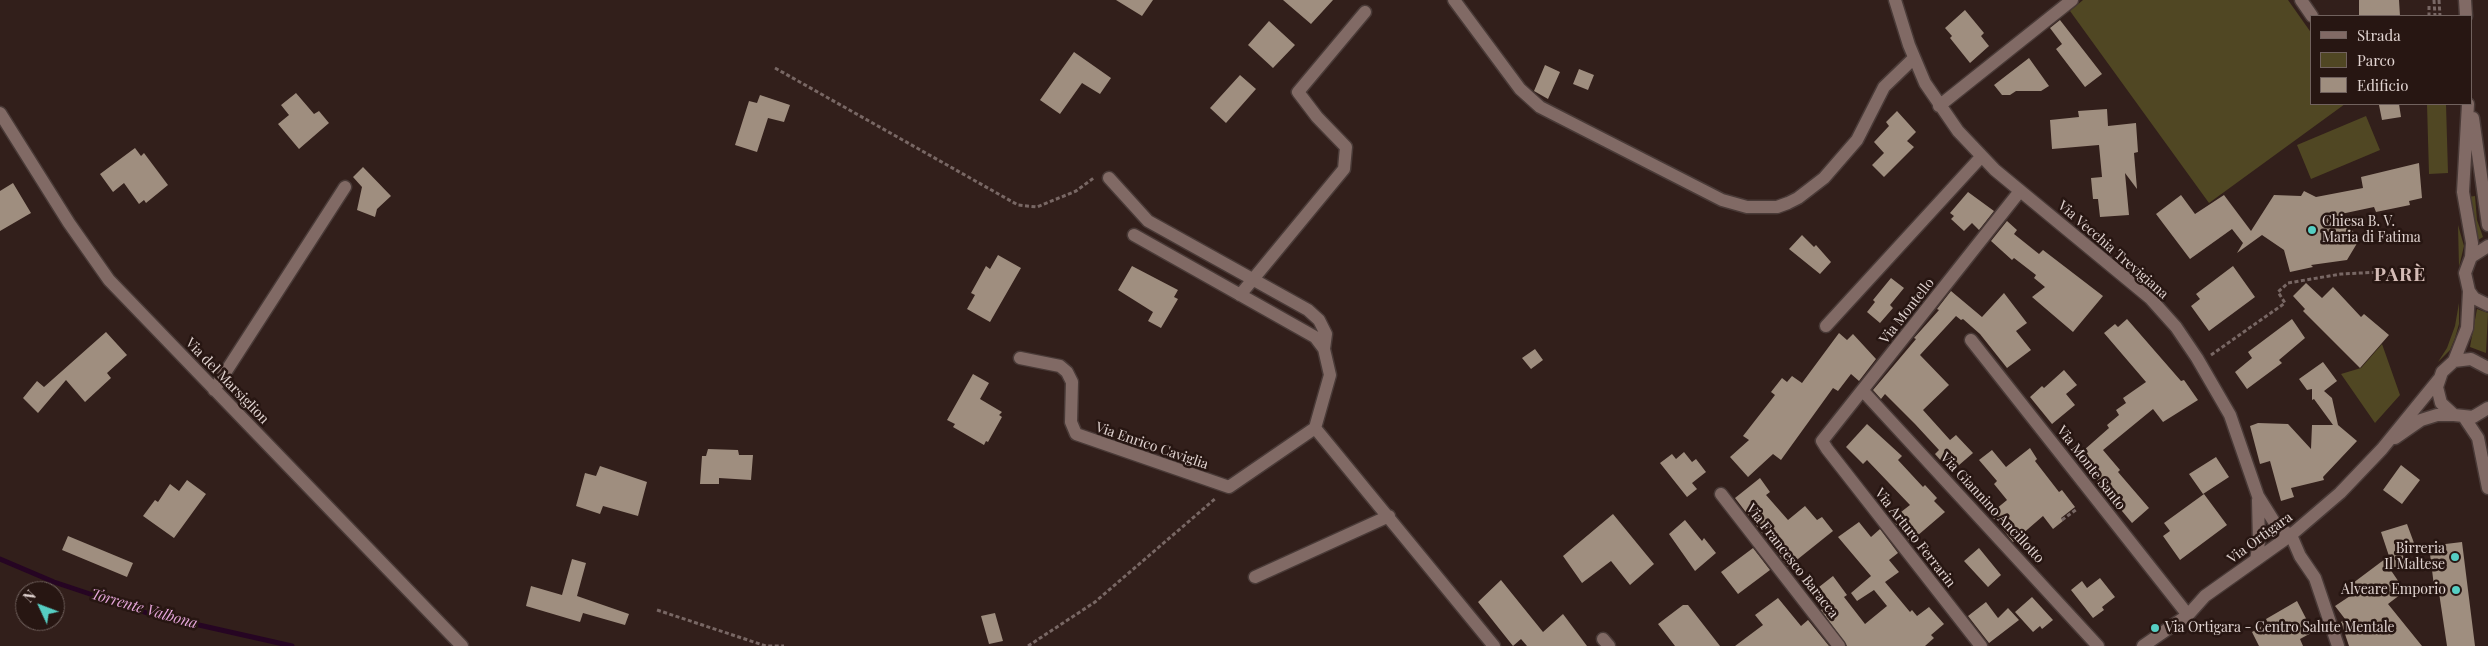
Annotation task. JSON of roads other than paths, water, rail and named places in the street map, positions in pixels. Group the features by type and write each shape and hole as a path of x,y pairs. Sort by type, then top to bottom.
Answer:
{"street":[{"path":"1454,0 1520,89 1540,108 1722,200 1747,207 1778,207 1798,198 1824,178 1857,140 1884,87 1914,58"},
{"name":"Via Vecchia Trevigiana","path":"1895,0 1914,58 1925,82 1939,106 1981,158 2119,270 2150,298 2176,327 2197,358 2230,415 2258,496 2278,528 2290,534"},
{"path":"1939,106 2072,0"},
{"path":"2301,0 2311,15"},
{"path":"2465,0 2466,15"},
{"path":"1240,295 1344,169 1346,147 1317,117 1298,92 1365,12"},
{"path":"2470,105 2488,224"},
{"name":"Via Ortigara","path":"2144,646 2188,615 2205,596 2256,560 2340,493 2386,444 2439,379 2447,366 2454,361 2467,328 2469,291 2465,273 2471,257 2472,243 2463,192 2470,105"},
{"name":"Via del Marsiglion","path":"0,113 69,223 109,280 462,646"},
{"path":"1826,326 1981,158"},
{"path":"1103,176 1148,221 1308,310 1319,320 1326,334 1324,349 1330,375 1315,428 1494,646"},
{"path":"214,390 346,187"},
{"name":"Via Montello","path":"1827,449 1822,441 2020,191"},
{"path":"1134,235 1314,337 1324,349"},
{"path":"2471,257 2488,246"},
{"path":"2469,291 2474,298 2488,305"},
{"name":"Via Monte Santo","path":"1971,340 2188,615"},
{"name":"Via Enrico Caviglia","path":"1020,358 1060,366 1067,372 1072,382 1071,422 1076,434 1229,488 1315,428"},
{"path":"2454,361 2471,359 2488,368"},
{"path":"2439,379 2437,387 2442,404 2475,431 2481,444 2488,488"},
{"name":"Via Giannino Ancillotto","path":"1863,391 2098,646"},
{"name":"Via Ortigara","path":"2386,444 2422,420 2437,415 2473,417 2488,408"},
{"name":"Via Arturo Ferrarin","path":"1827,449 1981,646"},
{"name":"Via Francesco Baracca","path":"1721,494 1838,646"},
{"name":"Via Vecchia Trevigiana","path":"2256,560 2260,516 2258,496"},
{"path":"1255,577 1389,516"},
{"path":"2290,534 2300,556 2315,578 2338,646"}],"waterway":[{"name":"Torrente Valbona","path":"0,559 54,582 150,614 292,646"}],"place":[{"name":"Chiesa B. V. Maria di Fatima","path":"2312,230"},
{"name":"Birreria Il Maltese","path":"2455,557"},
{"name":"Alveare Emporio","path":"2456,590"},
{"name":"Via Ortigara - Centro Salute Mentale","path":"2155,628"}],"district":[{"name":"PARÈ","path":"2400,275"}]}
